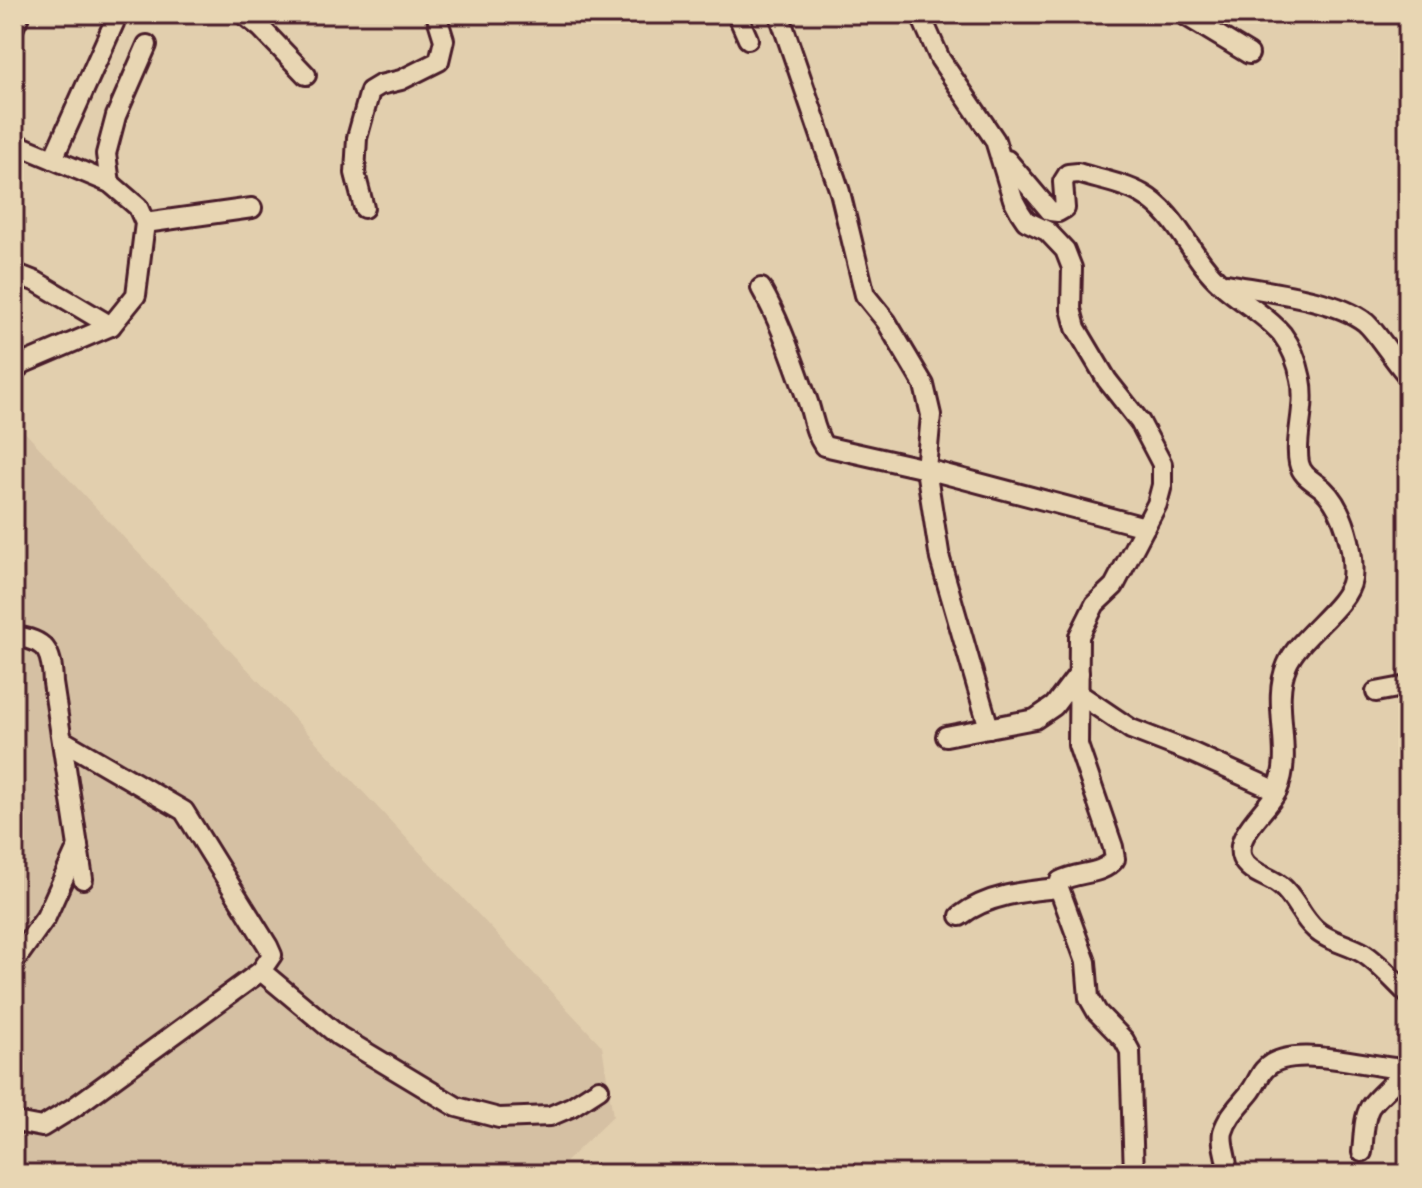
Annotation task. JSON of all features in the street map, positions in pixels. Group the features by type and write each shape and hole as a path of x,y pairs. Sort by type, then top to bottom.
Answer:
{"street":[{"path":"14,27 20,14"},
{"path":"53,159 118,14"},
{"path":"243,14 261,28 306,75"},
{"path":"364,208 355,173 357,138 370,91 439,61 444,40 436,14"},
{"path":"737,14 748,39"},
{"path":"779,14 840,192 865,295 886,321 924,385 931,415 926,469 940,559 989,728"},
{"path":"920,14 940,59 1017,173 1050,211 1058,212 1065,208 1063,182 1068,174 1078,173 1142,194 1180,230 1220,283 1268,319 1285,337 1301,379 1304,409 1299,464 1306,476 1324,490 1335,504 1350,544 1352,578 1348,592 1316,625 1289,660 1280,692 1282,772 1277,791 1242,843 1241,855 1245,864 1285,889 1315,929 1366,955 1408,994"},
{"path":"1183,14 1249,54"},
{"path":"110,183 106,154 116,116 147,45"},
{"path":"995,140 1020,212 1026,221 1047,231 1065,250 1072,268 1071,309 1076,328 1107,380 1140,422 1162,464 1162,485 1157,504 1114,586 1095,604 1079,636 1078,745 1115,859 1109,866 1094,872 1069,876 1060,881 1059,888 1086,962 1089,998 1130,1051 1134,1174"},
{"path":"14,143 110,183 138,207 145,223 136,295 111,326 24,363 14,371"},
{"path":"145,223 252,208"},
{"path":"14,273 37,282 111,326"},
{"path":"1220,283 1321,303 1366,322 1408,376"},
{"path":"761,288 783,332 813,415 817,436 824,446 926,469 1145,527"},
{"path":"14,642 19,637 36,639 52,657 83,879"},
{"path":"946,736 1035,719 1054,706 1079,673"},
{"path":"1376,692 1408,686"},
{"path":"1079,694 1131,729 1277,791"},
{"path":"16,1122 42,1127 73,1108 261,971 272,955 184,811 62,740"},
{"path":"14,962 46,917 78,845"},
{"path":"960,916 973,905 1024,891 1059,888"},
{"path":"261,971 339,1036 457,1107 499,1118 550,1116 599,1089"},
{"path":"1227,1174 1228,1162 1222,1135 1228,1119 1264,1069 1278,1059 1300,1056 1407,1069 1395,1085 1368,1109 1362,1152"}],"shaded area":[{"path":"18,425 602,1046 613,1116 553,1174 14,1174 14,430"}]}
